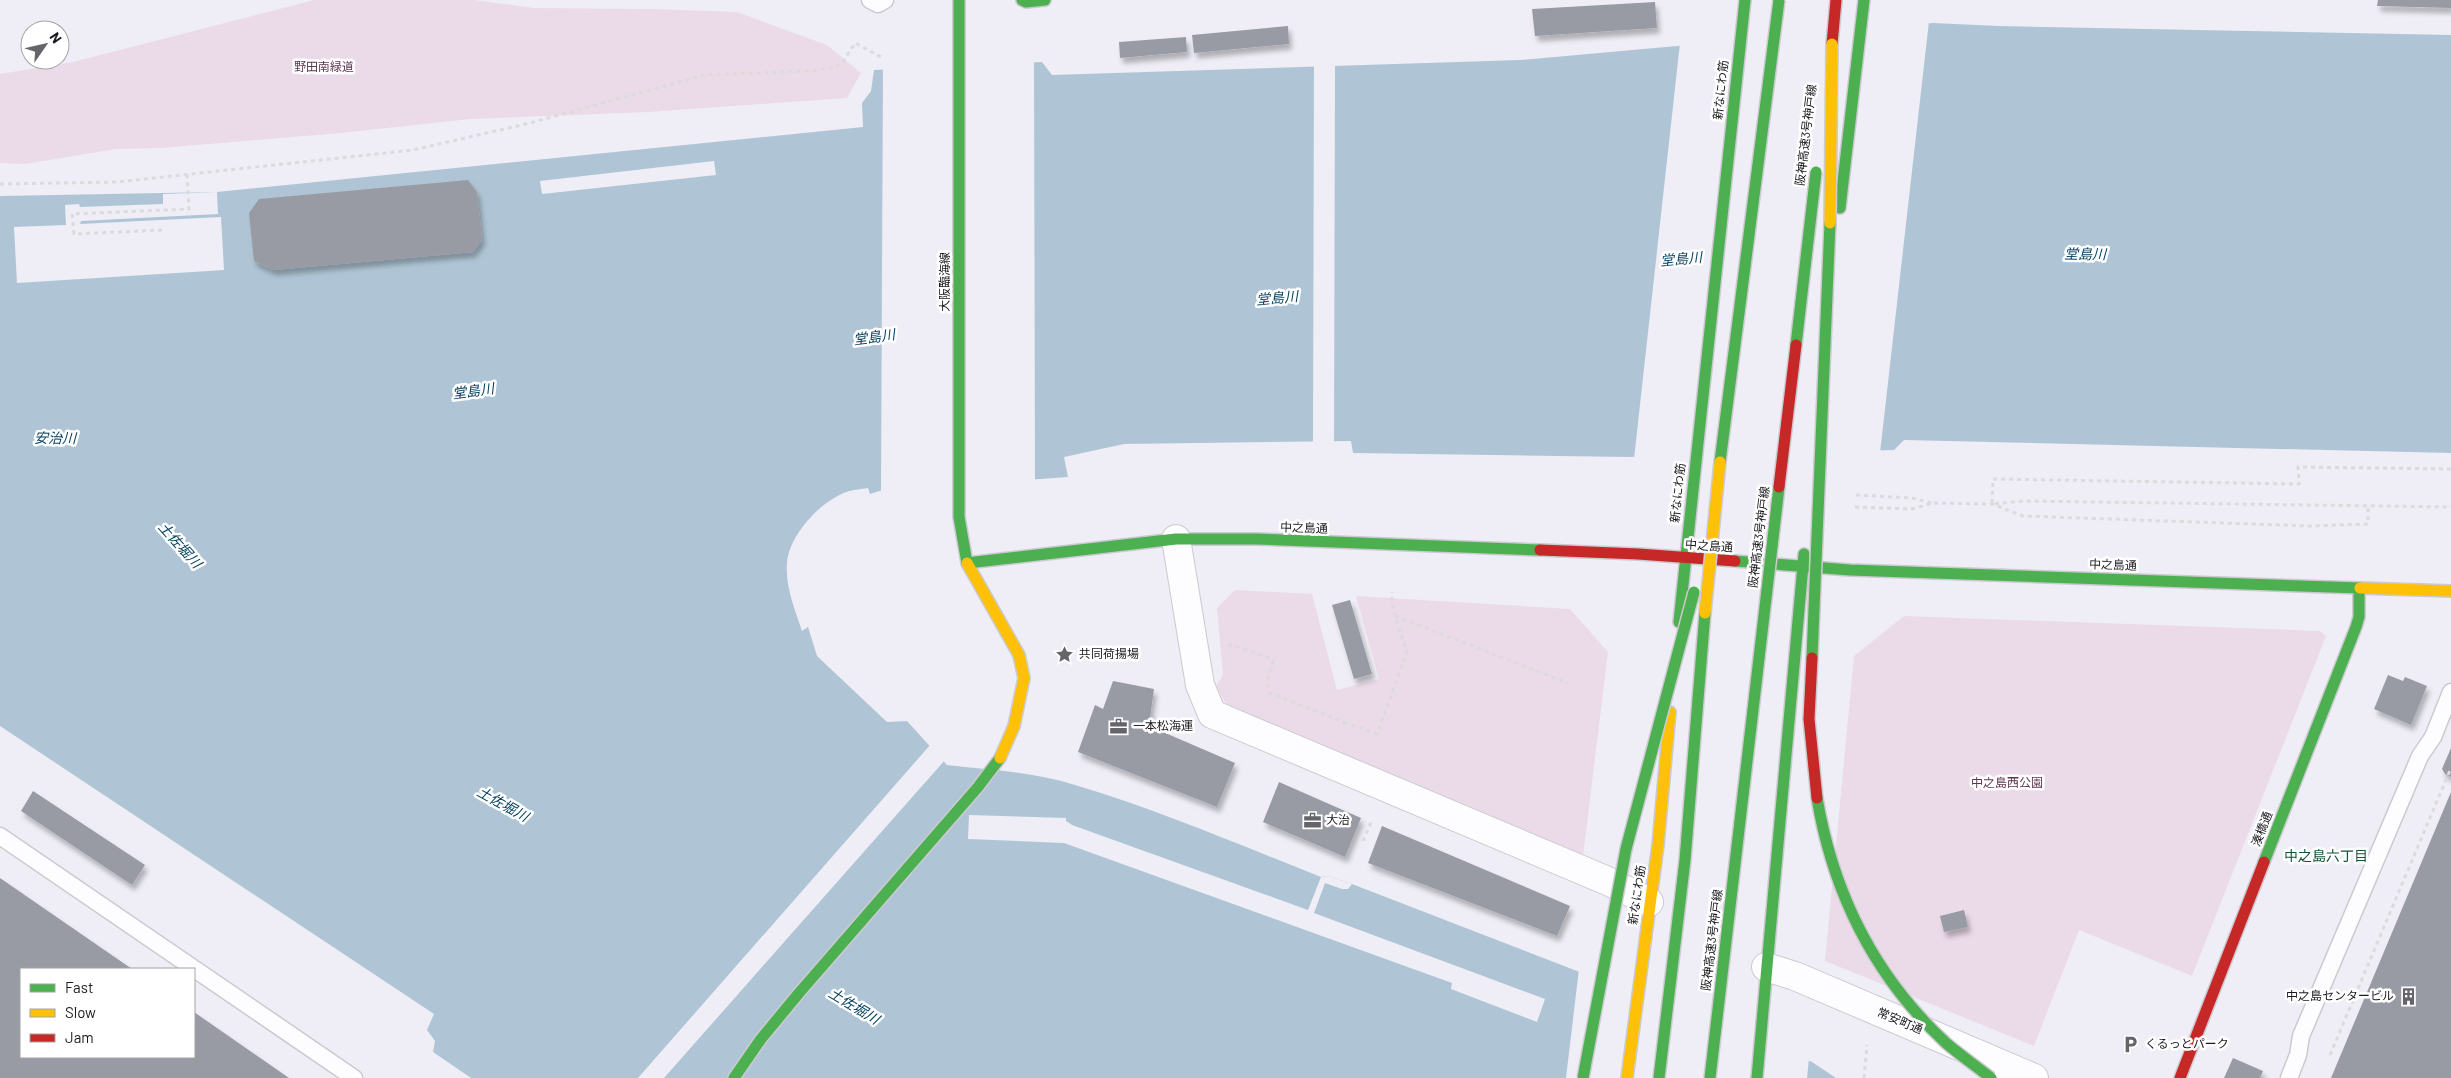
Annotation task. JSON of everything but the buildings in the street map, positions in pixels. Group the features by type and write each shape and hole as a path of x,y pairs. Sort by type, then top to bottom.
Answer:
{"main road":[{"name":"大阪臨海線","path":"734,1078 761,1039 799,993 978,787 1003,754 1014,726 1024,678 1019,655 967,563 959,517 959,0"},
{"path":"1022,0 1026,2 1045,0"},
{"path":"1659,1078 1685,860 1712,524 1779,0"},
{"name":"阪神高速3号神戸線","path":"1819,143 1836,0"},
{"name":"新なにわ筋","path":"1628,1078 1649,902 1658,845 1685,558 1744,1"},
{"path":"1757,1078 1764,1019 1766,966 1811,481 1864,1"},
{"path":"1832,44 1830,241 1809,718 1814,788 1828,857 1838,886 1866,945 1885,975 1921,1018 1968,1062 1991,1078"},
{"name":"阪神高速3号神戸線","path":"1710,1078 1817,162"},
{"path":"1583,1078 1626,849 1712,524"},
{"name":"中之島通","path":"967,563 1176,539 1256,539 1685,558 1850,570 2451,591"},
{"name":"湊橋通","path":"2180,1078 2356,627 2359,617 2359,589"}],"street":[{"path":"1176,539 1200,684 1212,714 1610,882 1649,902"},
{"name":"常安町通","path":"1766,966 1795,976 2034,1078"}],"lane":[{"path":"870,0 878,4 885,0"},
{"path":"2289,1078 2298,1055 2301,1036 2420,756 2432,737 2451,692"},
{"path":"0,836 193,968"},
{"path":"195,969 354,1078"}],"path":[{"path":"0,184 117,182 414,150 530,123 704,75 810,71 833,68 843,62 855,43 883,58"},
{"path":"162,230 74,234 72,214 189,209 187,173"},
{"path":"1992,504 1994,479 2299,484 2298,467 2451,469"},
{"path":"1856,495 1912,498 1933,503 1992,504 2022,501 2451,507"},
{"path":"1855,507 1912,509 1933,503"},
{"path":"1992,504 2023,516 2310,526 2368,524 2368,505"},
{"path":"1223,642 1270,658 1273,662 1267,684 1270,693 1377,734 1407,652 1392,604 1392,592"},
{"path":"1396,616 1568,683"},
{"path":"1326,763 1344,722"},
{"path":"2328,1060 2451,768"},
{"path":"1363,841 1375,813"}],"green space":[{"name":"野田南緑道","path":"314,0 474,0 534,8 737,12 827,45 861,73 847,98 649,112 471,119 341,133 162,148 116,149 25,164 0,163 0,74 24,70 70,70 70,62"},
{"path":"1235,590 1312,594 1337,690 1379,679 1356,596 1570,609 1608,652 1583,857 1226,704 1216,686 1223,675 1217,608"},
{"name":"中之島西公園","path":"1904,616 2320,631 2326,636 2192,976 2079,930 2034,1046 1825,961 1854,656"}],"water":[{"path":"1933,23 2451,35 2451,453 1904,440 1894,450 1629,457 1353,453 1351,441 1124,444 1064,457 1068,477 883,490 870,494 868,488 846,492 816,511 793,542 787,563 789,589 802,631 808,627 817,656 887,722 907,721 947,765 1044,777 1137,805 1321,877 1328,876 1352,884 1812,1062 1836,1078 471,1078 433,1052 435,1041 427,1030 434,1014 0,726 0,196 217,192 863,127 862,103 871,91 874,70 1042,62 1052,75 1520,60"}],"pier":[{"path":"1929,21 1880,453 1634,459 1680,43"},
{"path":"1034,60 1035,482 881,493 883,67"},
{"path":"1335,63 1334,443 1313,444 1314,64"},
{"path":"714,161 716,175 542,194 540,181"},
{"path":"217,192 218,214 81,221 80,224 221,217 224,270 17,283 14,227 66,225 65,205 79,204 80,207 163,204 163,194"},
{"path":"931,744 945,760 664,1078 638,1078"},
{"path":"969,815 1066,818 1066,821 1072,825 1308,910 1321,877 1328,876 1352,884 1348,889 1342,889 1325,883 1314,913 1545,999 1537,1022 1451,989 1452,983 1064,843 968,839"},
{"path":"1579,969 1809,1058 1807,1078 1566,1078"}],"traffic: fast":[{"path":"959,0 959,517 967,563"},
{"path":"1022,0 1026,2 1045,0"},
{"path":"1679,622 1745,0"},
{"path":"1720,462 1779,0"},
{"path":"1840,208 1864,0"},
{"path":"1796,345 1816,172"},
{"path":"1812,658 1830,223"},
{"path":"1710,1078 1779,487"},
{"path":"967,563 1176,539 1256,539 1540,550"},
{"path":"1757,1078 1804,554"},
{"path":"1735,561 1850,570 2360,588"},
{"path":"2264,862 2356,627 2359,617 2359,589"},
{"path":"1583,1078 1626,849 1694,592"},
{"path":"1659,1078 1685,860 1705,613"},
{"path":"734,1078 761,1039 799,993 978,787 1000,758"},
{"path":"1817,798 1824,833 1846,900 1878,962 1898,990 1946,1043 1991,1078"}],"traffic: slow":[{"path":"1830,223 1832,44"},
{"path":"1705,613 1720,462"},
{"path":"967,563 1019,655 1024,678 1014,726 1000,758"},
{"path":"2360,588 2451,591"},
{"path":"1627,1078 1658,845 1670,712"}],"traffic: jam":[{"path":"1832,44 1836,0"},
{"path":"1779,487 1796,345"},
{"path":"1540,550 1638,554 1735,561"},
{"path":"1812,658 1809,719 1817,798"},
{"path":"2180,1078 2264,862"}],"place":[{"name":"共同荷揚場","path":"1065,654"},
{"name":"一本松海運","path":"1119,726"},
{"name":"大治","path":"1312,820"},
{"name":"中之島センタービル","path":"2408,996"},
{"name":"くるっとパーク","path":"2131,1044"}],"district":[{"name":"中之島六丁目","path":"2326,856"}],"water label":[{"name":"堂島川","path":"2085,254"},
{"name":"堂島川","path":"1681,259"},
{"name":"堂島川","path":"1277,298"},
{"name":"堂島川","path":"874,337"},
{"name":"堂島川","path":"473,391"},
{"name":"安治川","path":"55,438"},
{"name":"土佐堀川","path":"180,545"},
{"name":"土佐堀川","path":"503,804"},
{"name":"土佐堀川","path":"854,1006"}]}
